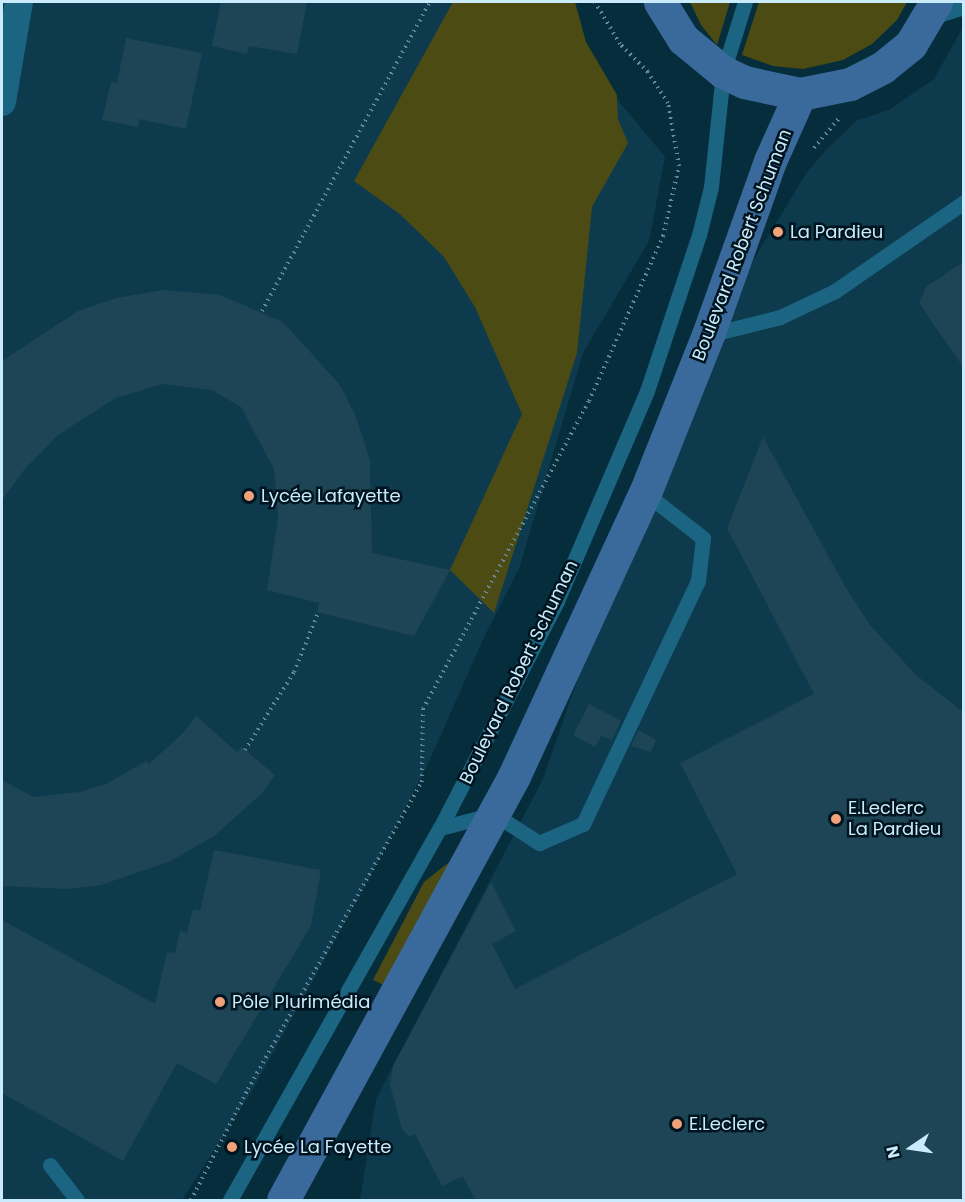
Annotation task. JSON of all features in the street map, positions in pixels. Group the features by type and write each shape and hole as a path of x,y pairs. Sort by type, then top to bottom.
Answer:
{"main road":[{"path":"660,2 683,39 723,72 744,82 800,93 850,84 883,67 911,44 942,5"},
{"name":"Boulevard Robert Schuman","path":"283,1200 494,814 645,493 708,335 770,161 800,93"}],"street":[{"path":"2,102 13,4"}],"lane":[{"name":"Boulevard Robert Schuman","path":"230,1200 440,828 557,601 647,391 711,187 723,72 745,2"},
{"path":"708,335 780,317 835,291 963,202"},
{"path":"440,828 494,814 539,843 583,824 698,581 704,538 645,493"},
{"path":"50,1165 77,1200"}],"path":[{"path":"262,311 430,2"},
{"path":"191,1200 248,1089 422,782 423,709 589,401 663,236 679,166 668,103 648,72 620,44 595,2"},
{"path":"245,750 294,672 318,613"}],"shaded area":[{"name":"Lycée Lafayette","path":"2,2 560,2 567,39 665,157 649,241 583,353 519,569 486,633 427,766 370,877 252,1091 182,1200 2,1200"},
{"path":"453,2 575,2 586,42 617,95 618,119 628,143 592,207 577,353 494,613 450,570 522,414 475,307 444,257 401,215 354,181"},
{"path":"690,2 730,2 717,45 701,25"},
{"path":"759,2 907,2 897,20 872,44 843,60 803,69 773,66 742,55"},
{"path":"963,27 963,1200 360,1200 376,1099 543,779 635,514 708,335 807,172 856,121 889,110 934,79"},
{"path":"457,856 390,988 373,980 424,882"}],"building":[{"path":"221,2 307,2 297,54 249,46 247,54 212,46"},
{"path":"126,38 202,53 186,129 139,119 138,127 102,120 111,82 117,83"},
{"path":"963,262 963,367 919,303 926,287"},
{"name":"Lycée Lafayette","path":"163,290 220,295 283,322 340,385 356,417 370,460 372,553 450,570 414,636 317,612 319,603 267,590 278,518 274,469 241,407 212,390 162,384 116,398 58,435 24,470 2,500 2,361 78,311 116,298"},
{"name":"E.Leclerc La Pardieu","path":"763,437 846,588 870,625 916,675 963,712 963,1200 475,1200 463,1176 442,1186 415,1134 409,1137 402,1129 390,1085 393,1066 491,882 516,931 492,944 515,989 737,874 680,763 814,694 727,528"},
{"path":"589,704 621,721 612,740 601,736 595,747 573,735"},
{"path":"196,716 237,752 242,747 275,775 262,793 214,836 171,861 101,885 67,889 2,886 2,780 33,797 80,792 108,783 146,761 149,764 182,734"},
{"path":"638,730 656,740 651,752 631,746"},
{"path":"214,850 321,870 311,926 216,1084 177,1063 123,1161 2,1093 2,920 155,1004 167,952 175,953 180,931 187,932 193,909 200,911"}],"place":[{"name":"La Pardieu","path":"778,232"},
{"name":"Lycée Lafayette","path":"249,496"},
{"name":"E.Leclerc La Pardieu","path":"836,819"},
{"name":"Pôle Plurimédia","path":"220,1002"},
{"name":"E.Leclerc","path":"677,1124"},
{"name":"Lycée La Fayette","path":"232,1147"}]}
